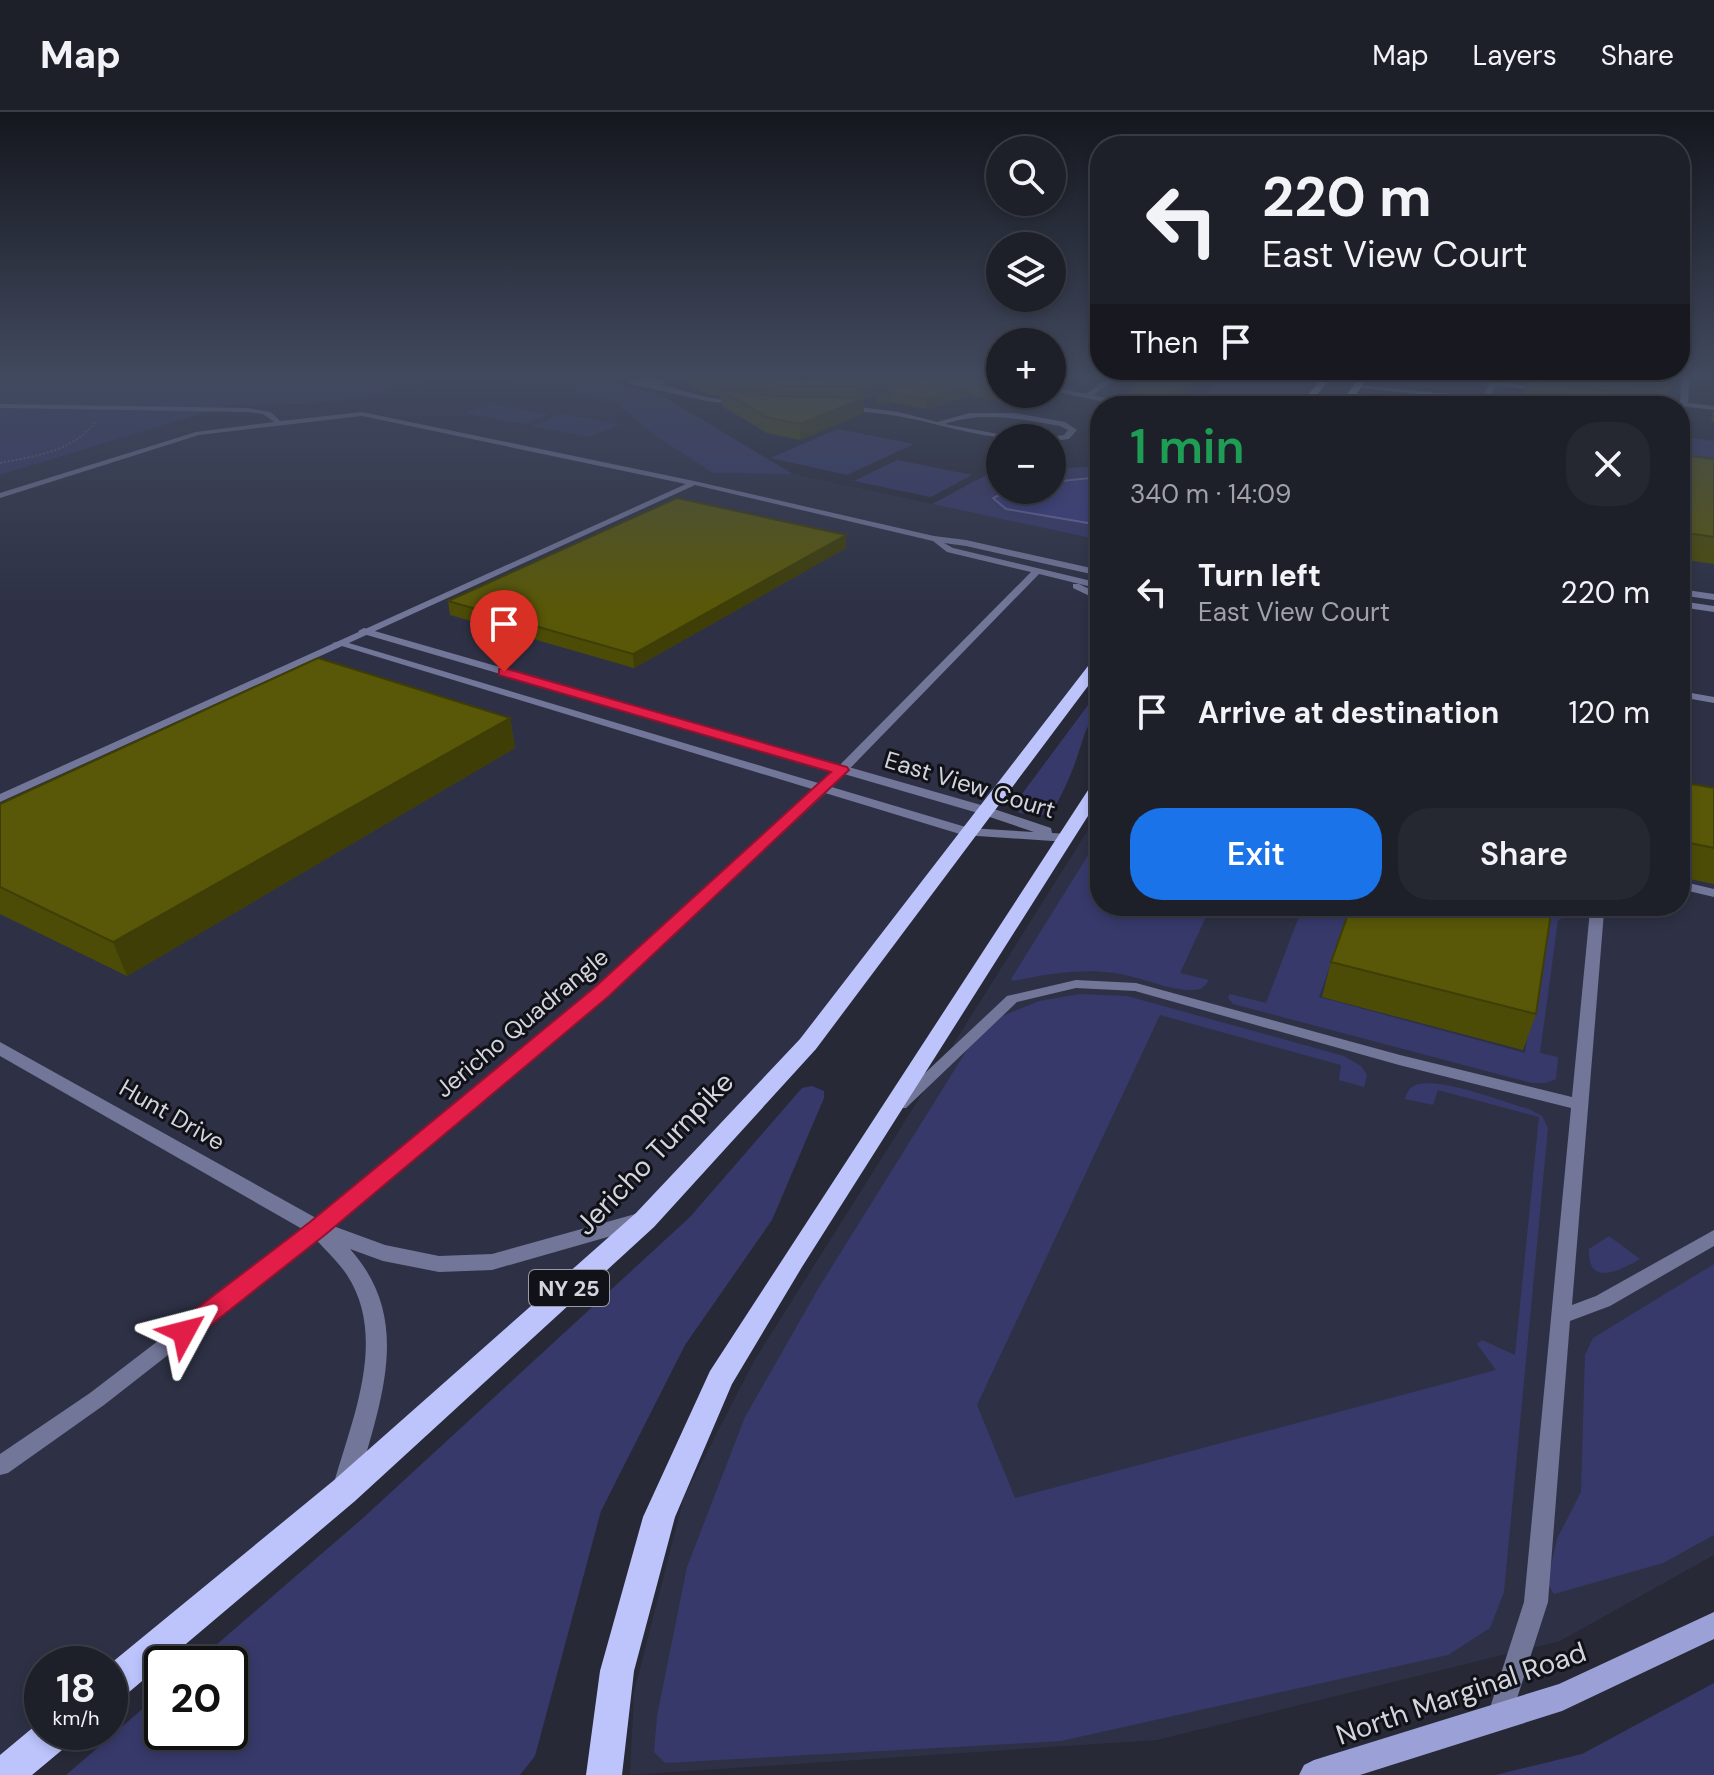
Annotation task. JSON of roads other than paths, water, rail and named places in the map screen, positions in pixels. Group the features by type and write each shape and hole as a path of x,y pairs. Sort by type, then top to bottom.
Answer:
{"main road":[{"name":"Jericho Turnpike","path":"128,1671 344,1491 645,1220 808,1044 1090,674"},
{"path":"604,1775 617,1671 659,1517 720,1379 1090,800"},
{"name":"North Marginal Road","path":"1314,1775 1562,1697 1714,1625"},
{"path":"4,1775 34,1750"}],"street":[{"name":"East View Court","path":"364,631 842,770 976,821 1067,838"},
{"name":"East View Court","path":"338,643 824,788 1067,838"},
{"name":"Hunt Drive","path":"0,1048 318,1228 383,1253 439,1264 492,1262 645,1220"},
{"name":"Hunt Drive","path":"318,1228 358,1275 377,1316 379,1360 344,1491"}],"lane":[{"path":"0,496 136,453"},
{"path":"552,453 934,539 966,543 1090,571"},
{"path":"0,798 694,483"},
{"path":"934,539 950,550 1090,584"},
{"path":"1054,562 1090,564"},
{"name":"Jericho Quadrangle","path":"0,1466 97,1399 318,1228 602,992 824,788 1036,572"},
{"path":"1057,577 1090,593"},
{"path":"1690,593 1714,597"},
{"path":"1690,605 1714,609"},
{"path":"1690,696 1714,700"},
{"path":"1690,887 1714,893"},
{"path":"1499,1717 1536,1602 1597,916"},
{"path":"885,1118 1012,999 1076,984 1136,987 1399,1060 1581,1105"},
{"path":"1563,1316 1603,1301 1714,1237"}]}
